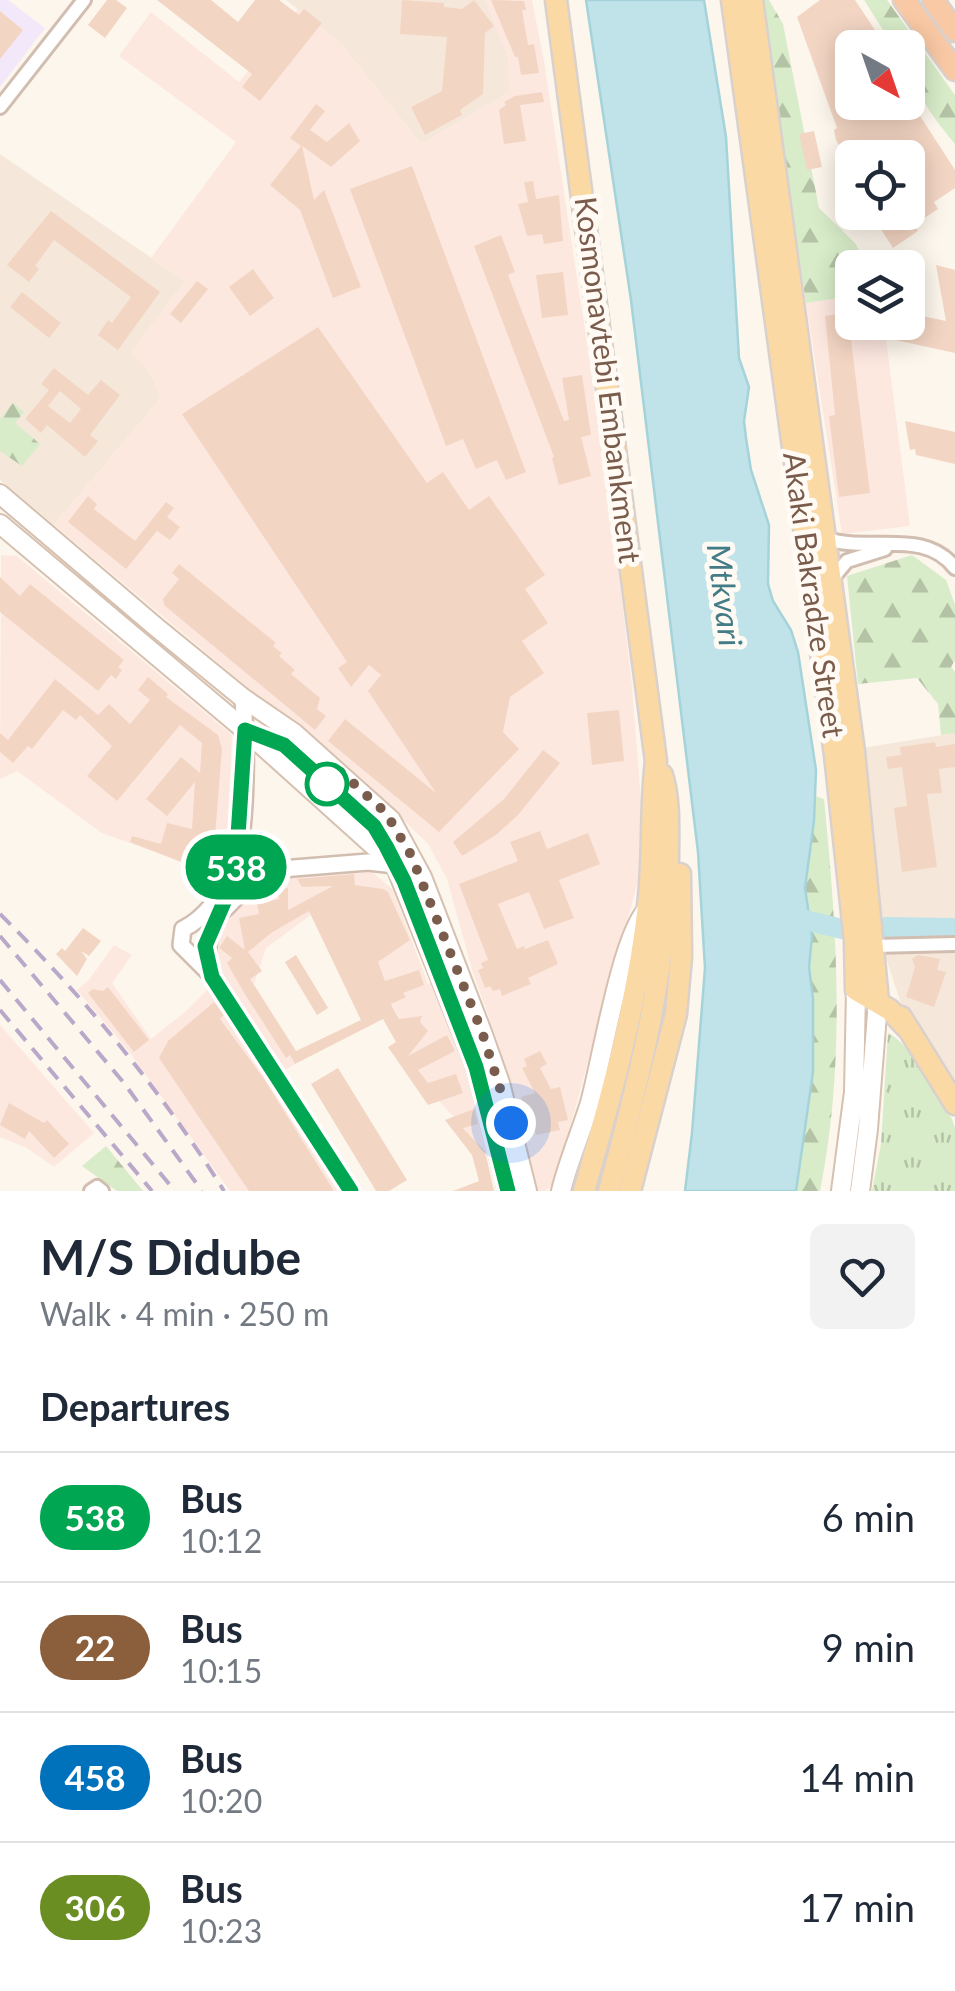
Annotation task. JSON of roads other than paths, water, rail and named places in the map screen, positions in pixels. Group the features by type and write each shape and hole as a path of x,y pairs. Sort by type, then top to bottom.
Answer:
{"highway":[{"path":"904,0 955,70"},
{"path":"934,0 955,30"}],"main road":[{"name":"Kosmonavtebi Embankment","path":"556,0 656,760 674,821 652,1025 609,1191"},
{"name":"Akaki Bakradze Street","path":"732,0 875,956 878,1002 860,1191"},
{"name":"Akaki Bakradze Street","path":"752,0 830,580 845,754 856,990 854,1092 841,1191"},
{"path":"0,494 243,698 288,728 386,813 422,877 500,1083 527,1191"},
{"path":"18,509 1,527 245,730 396,864 476,1067 508,1191"},
{"name":"Kosmonavtebi Embankment","path":"584,1191 634,1002 665,913 652,870 651,805 656,760"},
{"path":"560,1189 591,1099 633,934 665,913 676,1014 630,1191"},
{"path":"875,956 906,1027 955,1104"},
{"path":"856,990 878,1002 906,1027"},
{"path":"875,1038 885,1024 906,1027"}],"street":[{"path":"0,107 84,0"},
{"path":"824,538 929,547 955,568"},
{"path":"830,580 847,561 897,545"},
{"path":"235,872 194,925 183,929 179,940 184,949 201,945 219,915 235,872 245,730 243,698"},
{"path":"219,915 269,870 368,862 396,864"},
{"path":"194,925 203,928 201,945 212,977 351,1191"},
{"path":"875,956 955,944"},
{"path":"91,1191 96,1187 102,1191"}],"water":[{"name":"Mtkvari","path":"586,0 704,0 726,137 739,358 749,387 746,438 751,470 769,525 768,584 798,652 816,770 805,888 812,936 809,967 813,1072 796,1191 685,1191 705,968 698,852 631,300"}],"waterway":[{"path":"784,915 842,929"},
{"path":"885,927 955,928"}],"railway":[{"path":"0,914 120,1046 224,1191"},
{"path":"0,936 124,1083 202,1191"},
{"path":"0,980 175,1191"},
{"path":"0,1010 152,1191"}]}
